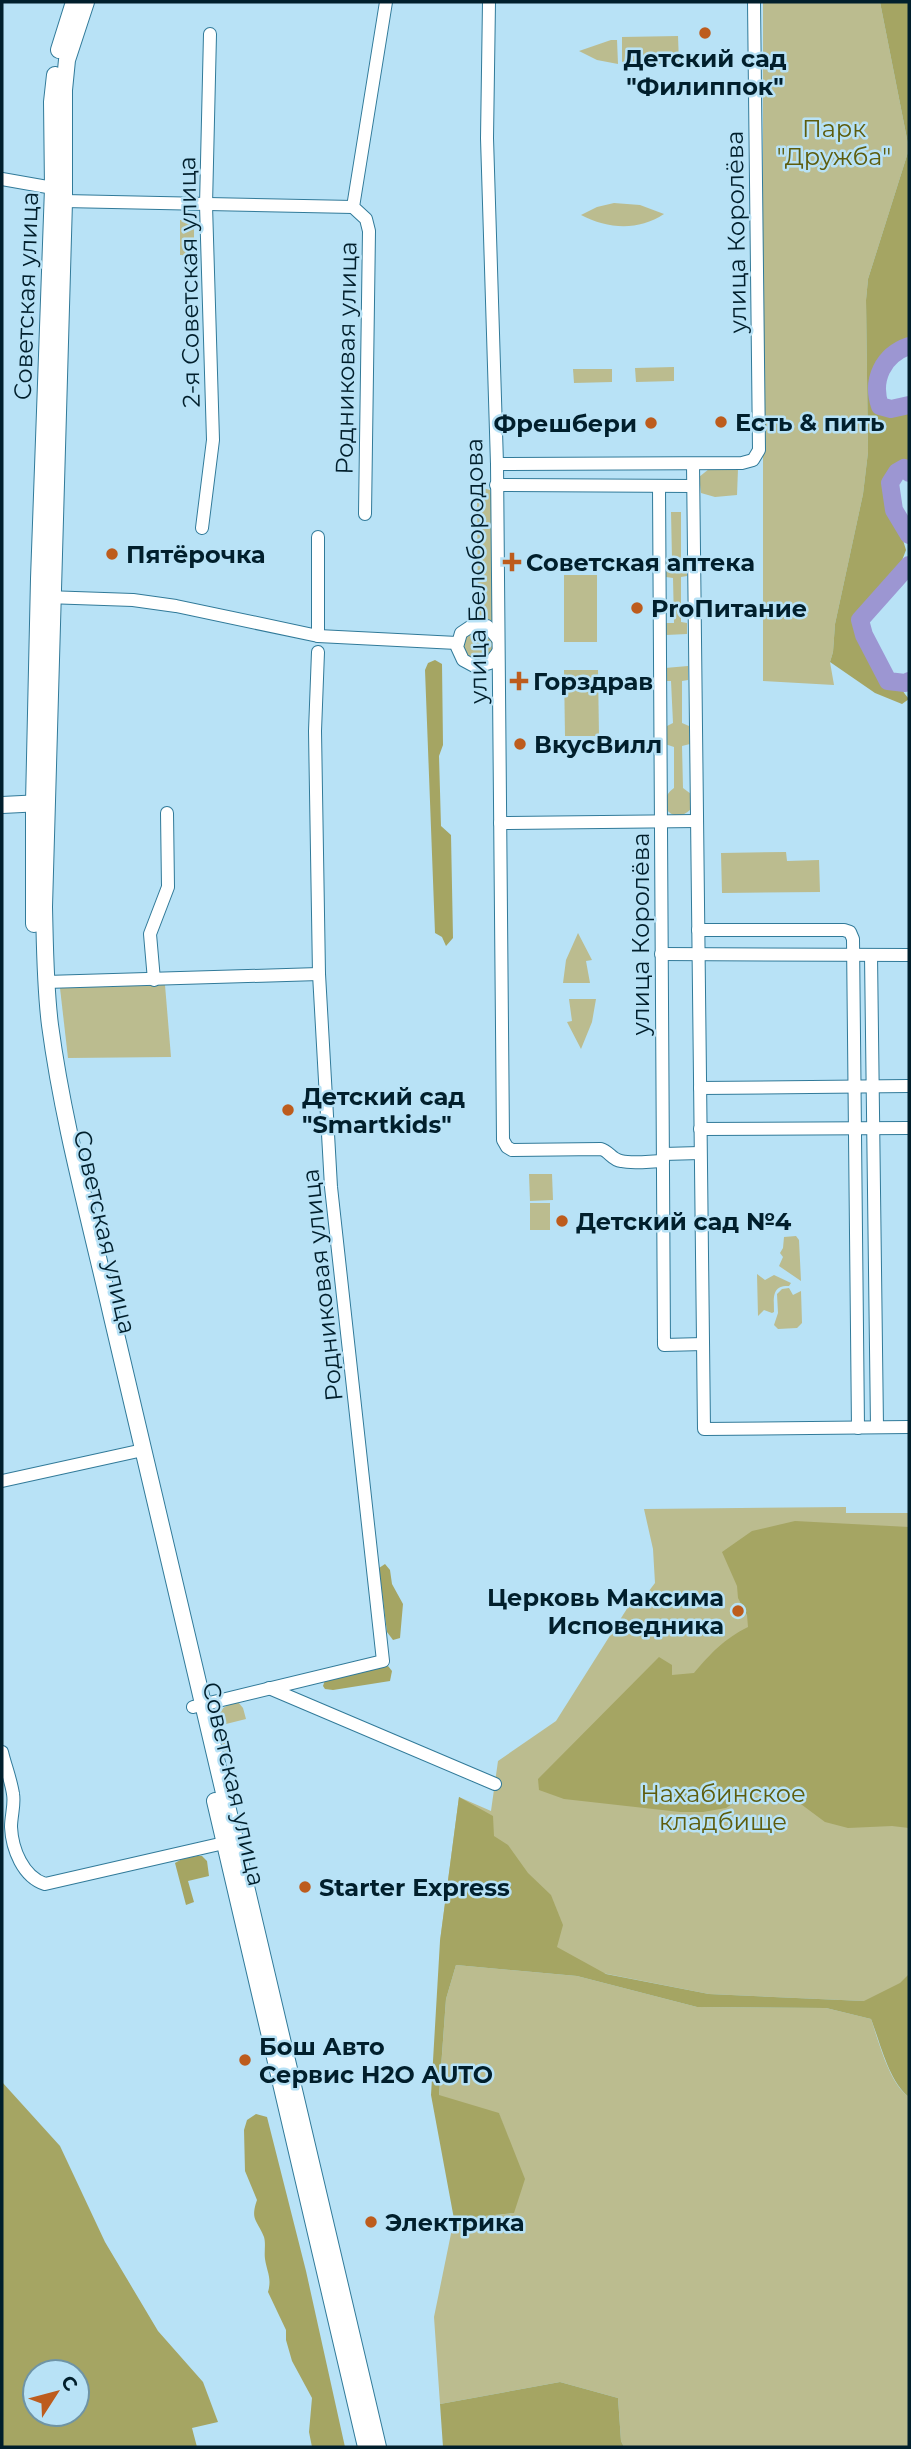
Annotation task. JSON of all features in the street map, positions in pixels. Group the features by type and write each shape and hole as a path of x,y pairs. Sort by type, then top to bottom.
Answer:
{"main road":[{"name":"Советская улица","path":"74,2 57,57 53,88 46,597 35,958 40,1029 63,1150 378,2447"},
{"name":"Советская улица","path":"46,597 64,201 64,90 67,60 86,2"},
{"name":"Советская улица","path":"41,803 46,982 50,1026 72,1143 138,1451"},
{"path":"2,805 41,803"},
{"name":"Советская улица","path":"198,1706 224,1843 366,2447"}],"street":[{"name":"Родниковая улица","path":"365,514 369,230 366,219 353,207 386,2"},
{"name":"улица Белобородова","path":"489,2 487,138 497,464 503,1140 512,1150 601,1149 620,1161 663,1157"},
{"name":"улица Королёва","path":"693,464 742,463 753,460 759,450 754,2"},
{"name":"2-я Советская улица","path":"202,528 213,440 206,205 210,34"},
{"path":"2,179 53,188"},
{"path":"64,201 353,207"},
{"path":"497,464 693,464 704,1429 909,1427"},
{"path":"496,485 693,486"},
{"name":"улица Королёва","path":"659,486 664,1345 703,1344"},
{"path":"318,537 318,636"},
{"path":"46,597 132,600 176,606 318,636 457,643"},
{"path":"477,625 490,628 498,645 493,661 486,665 472,666 460,657 457,643 464,630 477,625"},
{"name":"Родниковая улица","path":"269,1688 383,1661 331,1187 319,974 315,731 318,652"},
{"path":"154,980 150,934 168,887 167,813"},
{"path":"500,823 697,821"},
{"path":"698,930 844,930 850,932 853,939 858,1427"},
{"path":"661,954 909,955"},
{"path":"871,955 877,1427"},
{"path":"46,982 319,974"},
{"path":"700,1088 909,1086"},
{"path":"700,1129 909,1128"},
{"path":"663,1157 700,1153"},
{"path":"2,1481 138,1451"},
{"path":"198,1706 269,1688 495,1784"},
{"path":"2,1752 13,1796 11,1828 16,1853 24,1868 45,1884 224,1843"}],"green space":[{"name":"Парк \"Дружба\"","path":"763,2 880,2 909,149 868,279 868,452 863,494 835,624 830,662 834,685 763,681"},
{"path":"880,2 909,2 909,149"},
{"path":"678,36 679,63 622,65 622,37"},
{"path":"617,40 618,64 597,60 579,51"},
{"path":"909,149 909,342 896,351 879,371 878,408 888,414 909,410 909,468 898,468 889,474 886,485 889,508 896,517 906,550 898,571 869,609 860,616 865,642 893,674 909,699 902,704 875,693 830,662 835,624 863,494 868,452 868,279"},
{"path":"614,203 640,205 664,214 644,223 623,226 602,223 581,215"},
{"path":"180,220 194,220 194,256 180,255"},
{"path":"674,367 674,381 636,382 635,368"},
{"path":"573,369 612,369 612,382 574,383"},
{"path":"709,469 738,469 737,495 715,497 701,493 699,477"},
{"path":"483,488 490,490 491,495 492,621 478,616 477,493"},
{"path":"671,512 681,512 681,559 687,560 687,576 681,577 681,622 687,623 687,634 666,635 666,623 674,623 673,578 666,577 665,561 672,559"},
{"path":"564,575 597,575 597,642 564,642"},
{"path":"478,631 489,635 493,646 489,657 478,661 467,657 463,646 467,635"},
{"path":"435,660 442,664 443,745 439,756 441,826 451,835 453,938 446,946 442,937 435,933 425,670 428,663"},
{"path":"688,666 688,680 682,681 682,723 689,726 690,744 682,746 683,788 691,794 691,809 678,815 672,814 665,806 668,794 674,788 674,747 665,744 665,727 673,723 671,681 665,681 665,668"},
{"path":"564,670 598,670 599,736 565,736"},
{"path":"786,852 787,861 819,860 820,892 722,893 721,853"},
{"path":"578,933 592,960 586,961 590,983 563,983 566,960"},
{"path":"165,985 171,1057 68,1058 60,988"},
{"path":"569,999 596,999 592,1022 581,1049 567,1022 572,1021"},
{"path":"529,1174 552,1174 553,1200 530,1201"},
{"path":"530,1203 550,1203 550,1230 530,1230"},
{"path":"796,1236 799,1240 801,1281 779,1266 783,1257 780,1253 784,1237"},
{"path":"757,1274 765,1280 774,1275 791,1283 776,1290 774,1312 764,1310 758,1316"},
{"path":"789,1288 793,1295 801,1291 802,1323 797,1328 778,1329 774,1325 778,1313 777,1294 782,1289"},
{"name":"Нахабинское кладбище","path":"846,1507 846,1513 909,1513 909,2003 709,1994 440,1941 459,1797 491,1811 498,1761 556,1721 635,1596 642,1600 655,1583 653,1549 644,1509"},
{"path":"795,1521 909,1527 909,1828 848,1828 825,1822 786,1793 764,1788 744,1796 726,1808 703,1812 680,1812 564,1799 539,1790 538,1779 659,1657 672,1665 672,1675 694,1673 718,1647 748,1627 747,1615 738,1598 737,1586 722,1552 752,1531"},
{"path":"385,1564 403,1604 400,1638 393,1640 387,1632 379,1568"},
{"path":"388,1666 392,1671 390,1681 333,1690 323,1686 325,1680"},
{"path":"238,1702 246,1719 222,1725 230,1755 224,1755 216,1739 215,1723 222,1710"},
{"path":"459,1797 493,1816 494,1836 508,1845 528,1873 551,1895 563,1925 557,1947 606,1974 709,1994 864,2001 900,1983 909,1974 909,2097 891,2072 871,2019 826,2008 697,2007 577,1976 456,1965 446,1999 439,2095 499,2113 525,2179 514,2213 454,2219 431,2095 440,1941"},
{"path":"202,1856 207,1861 209,1876 188,1881 194,1902 186,1905 175,1863"},
{"path":"456,1965 577,1976 697,2007 826,2008 871,2019 890,2072 909,2097 909,2447 624,2447 621,2441 618,2398 560,2382 440,2404 434,2317 454,2219 514,2213 511,2146 499,2114 439,2096 446,1999"},
{"path":"2,2082 60,2146 105,2242 158,2331 203,2382 218,2422 192,2428 197,2447 2,2447"},
{"path":"256,2114 267,2117 306,2271 345,2447 312,2447 309,2432 312,2398 292,2361 286,2330 268,2292 265,2240 255,2220 257,2200 245,2171 244,2130 247,2120"},
{"path":"560,2382 618,2398 621,2441 624,2447 443,2447 440,2404"}],"waterway":[{"path":"909,346 886,362 878,378 877,387 880,406 891,409 909,405"},
{"path":"909,473 904,468 897,472 890,483 894,510 909,535"},
{"path":"909,565 860,620 864,635 888,681 909,681"}],"place":[{"name":"Детский сад \"Филиппок\"","path":"705,33"},
{"name":"Есть & пить","path":"721,422"},
{"name":"Фрешбери","path":"651,423"},
{"name":"Пятёрочка","path":"112,554"},
{"name":"Советская аптека","path":"512,562"},
{"name":"ProПитание","path":"637,608"},
{"name":"Горздрав","path":"519,681"},
{"name":"ВкусВилл","path":"520,744"},
{"name":"Детский сад \"Smartkids\"","path":"288,1110"},
{"name":"Детский сад №4","path":"562,1221"},
{"name":"Церковь Максима Исповедника","path":"738,1611"},
{"name":"Starter Express","path":"305,1887"},
{"name":"Бош Авто Сервис H2O AUTO","path":"245,2060"},
{"name":"Электрика","path":"371,2222"}]}
